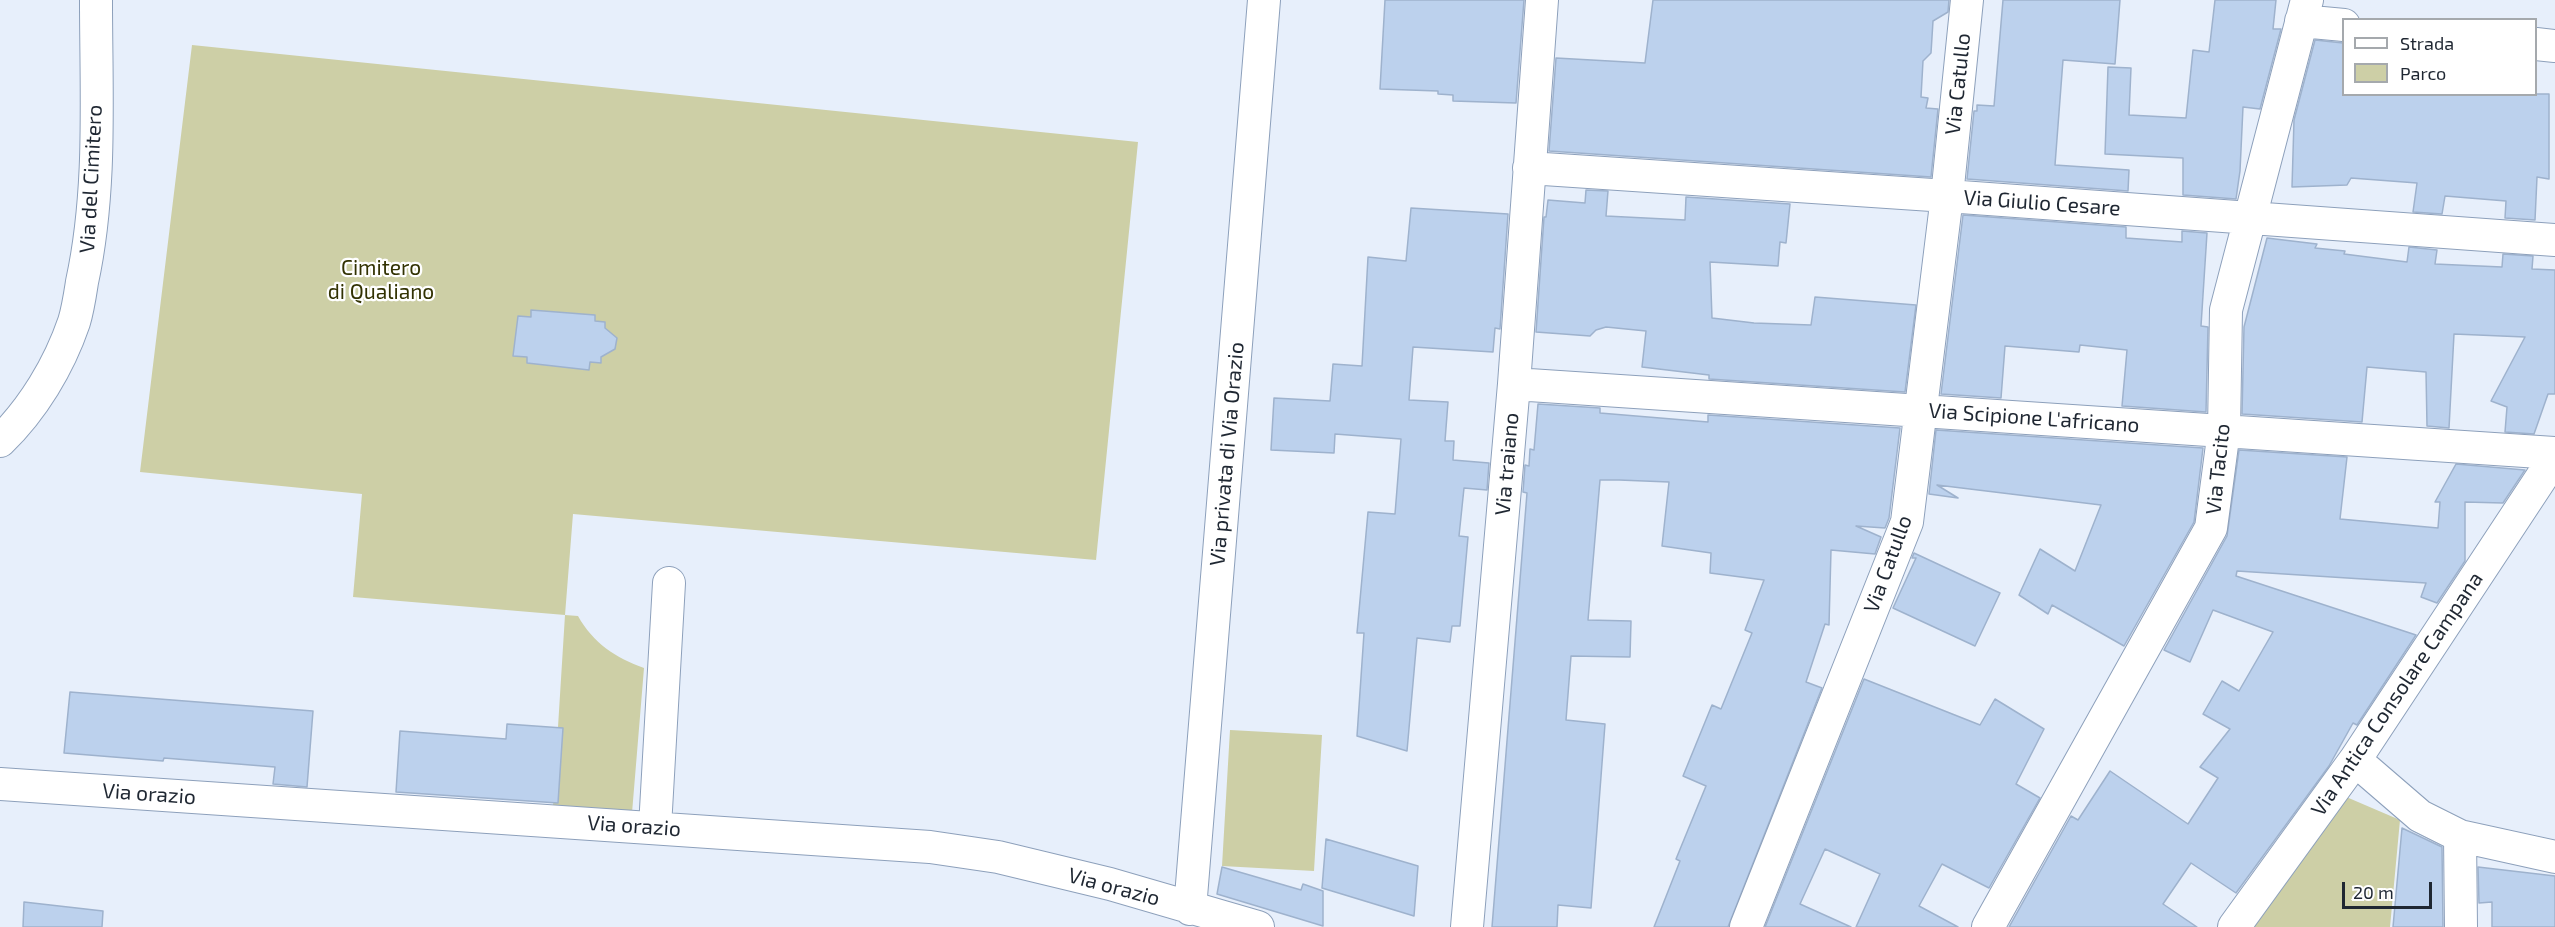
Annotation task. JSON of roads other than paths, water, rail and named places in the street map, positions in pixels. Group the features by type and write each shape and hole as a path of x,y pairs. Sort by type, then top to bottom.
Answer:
{"street":[{"name":"Via del Cimitero","path":"0,441 20,422 54,369 74,322 92,238 96,122 96,0"},
{"name":"Via privata di Via Orazio","path":"1190,909 1264,0"},
{"name":"Via traiano","path":"1467,927 1514,384 1542,0"},
{"name":"Via Catullo","path":"1746,927 1907,522 1947,196 1967,0"},
{"path":"2304,10 2342,25"},
{"name":"Via Tacito","path":"1988,927 2211,528 2224,430 2226,310 2304,10"},
{"path":"2537,44 2555,46"},
{"name":"Via Giulio Cesare","path":"1529,168 2555,240"},
{"name":"Via Scipione L'africano","path":"1514,384 2224,430 2555,455"},
{"name":"Via Antica Consolare Campana","path":"2234,927 2355,760 2555,455"},
{"path":"655,827 669,583"},
{"path":"2355,760 2420,816 2460,836 2555,857"},
{"name":"Via orazio","path":"0,784 930,847 998,857 1110,884 1258,927"},
{"path":"2460,836 2461,927"}],"park label":[{"name":"Cimitero di Qualiano","path":"381,280"}]}
